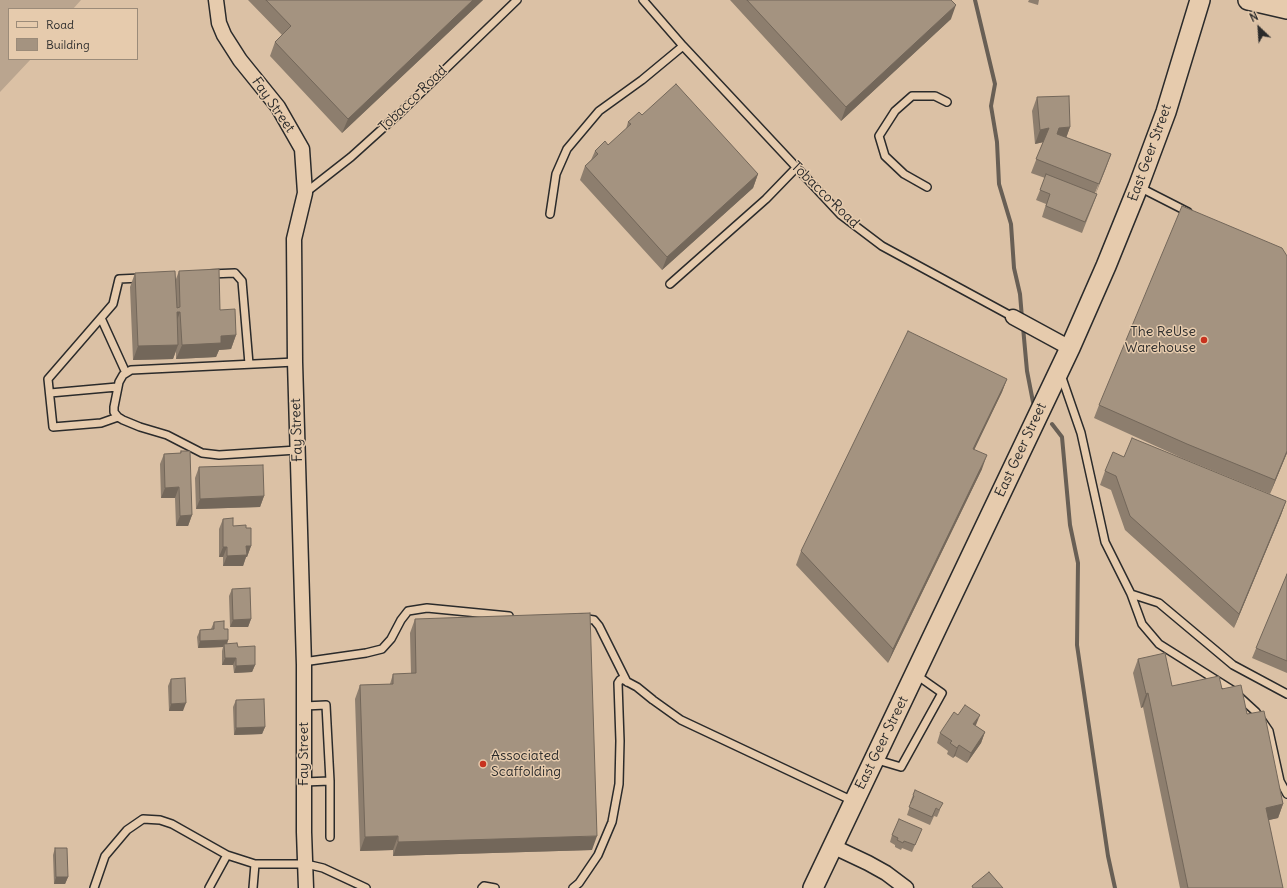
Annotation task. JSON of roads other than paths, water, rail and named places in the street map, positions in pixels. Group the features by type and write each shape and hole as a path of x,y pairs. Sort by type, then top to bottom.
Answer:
{"main road":[{"name":"East Geer Street","path":"813,888 1070,348 1106,266 1166,112 1200,0"},
{"path":"1248,0 1287,9"}],"street":[{"name":"Fay Street","path":"216,0 219,23 224,35 240,60 278,106 302,149 305,192 294,239 295,362 304,706 304,832 306,888"},
{"name":"Tobacco Road","path":"1013,317 1070,348"},
{"path":"832,846 886,873 906,888"}],"lane":[{"name":"Tobacco Road","path":"305,192 351,157 402,111 517,0"},
{"name":"Tobacco Road","path":"643,0 683,46 841,215 882,246 1013,317"},
{"path":"550,214 556,174 567,149 599,111 642,80 683,46"},
{"path":"927,187 904,174 885,156 879,136 895,111 912,96 935,96 947,102"},
{"path":"670,284 766,199 796,168"},
{"path":"1138,187 1194,214"},
{"path":"204,274 235,273 242,280 249,364"},
{"path":"118,417 101,423 53,427 48,379 113,304 119,279 150,278"},
{"path":"101,318 126,373"},
{"path":"295,362 132,370 121,378 117,387 114,412 118,417 140,427 167,435 202,453 218,455 297,450"},
{"path":"1059,371 1081,433 1105,542 1131,594 1142,624 1159,644 1232,690 1256,712 1269,731 1280,780 1287,794"},
{"path":"50,393 117,387"},
{"path":"1131,594 1159,603 1233,664 1287,694"},
{"path":"303,662 366,653 382,649 391,639 401,620 408,611 427,608 501,616 516,616"},
{"path":"574,617 594,620 616,657 627,682"},
{"path":"874,759 901,767 942,693 915,674"},
{"path":"573,888 579,883 598,855 612,822 619,784 620,741 618,683 622,679 637,687 681,720 769,760 854,802"},
{"path":"304,706 326,705 330,781 330,837"},
{"path":"304,782 330,781"},
{"path":"94,888 105,856 127,830 143,819 160,820 172,824 227,855 256,864 306,864 323,868 366,888"},
{"path":"209,888 227,855"},
{"path":"253,888 256,864"},
{"path":"482,888 484,886 495,888"}],"waterway":[{"path":"975,0 995,84 991,106 997,142 999,184 1011,224 1014,268 1020,294 1022,318"},
{"path":"1023,327 1027,371 1033,402"},
{"path":"1052,424 1062,437 1070,525 1078,563 1077,645 1108,856 1115,888"}],"place":[{"name":"The ReUse Warehouse","path":"1204,340"},
{"name":"Associated Scaffolding","path":"483,764"}]}
